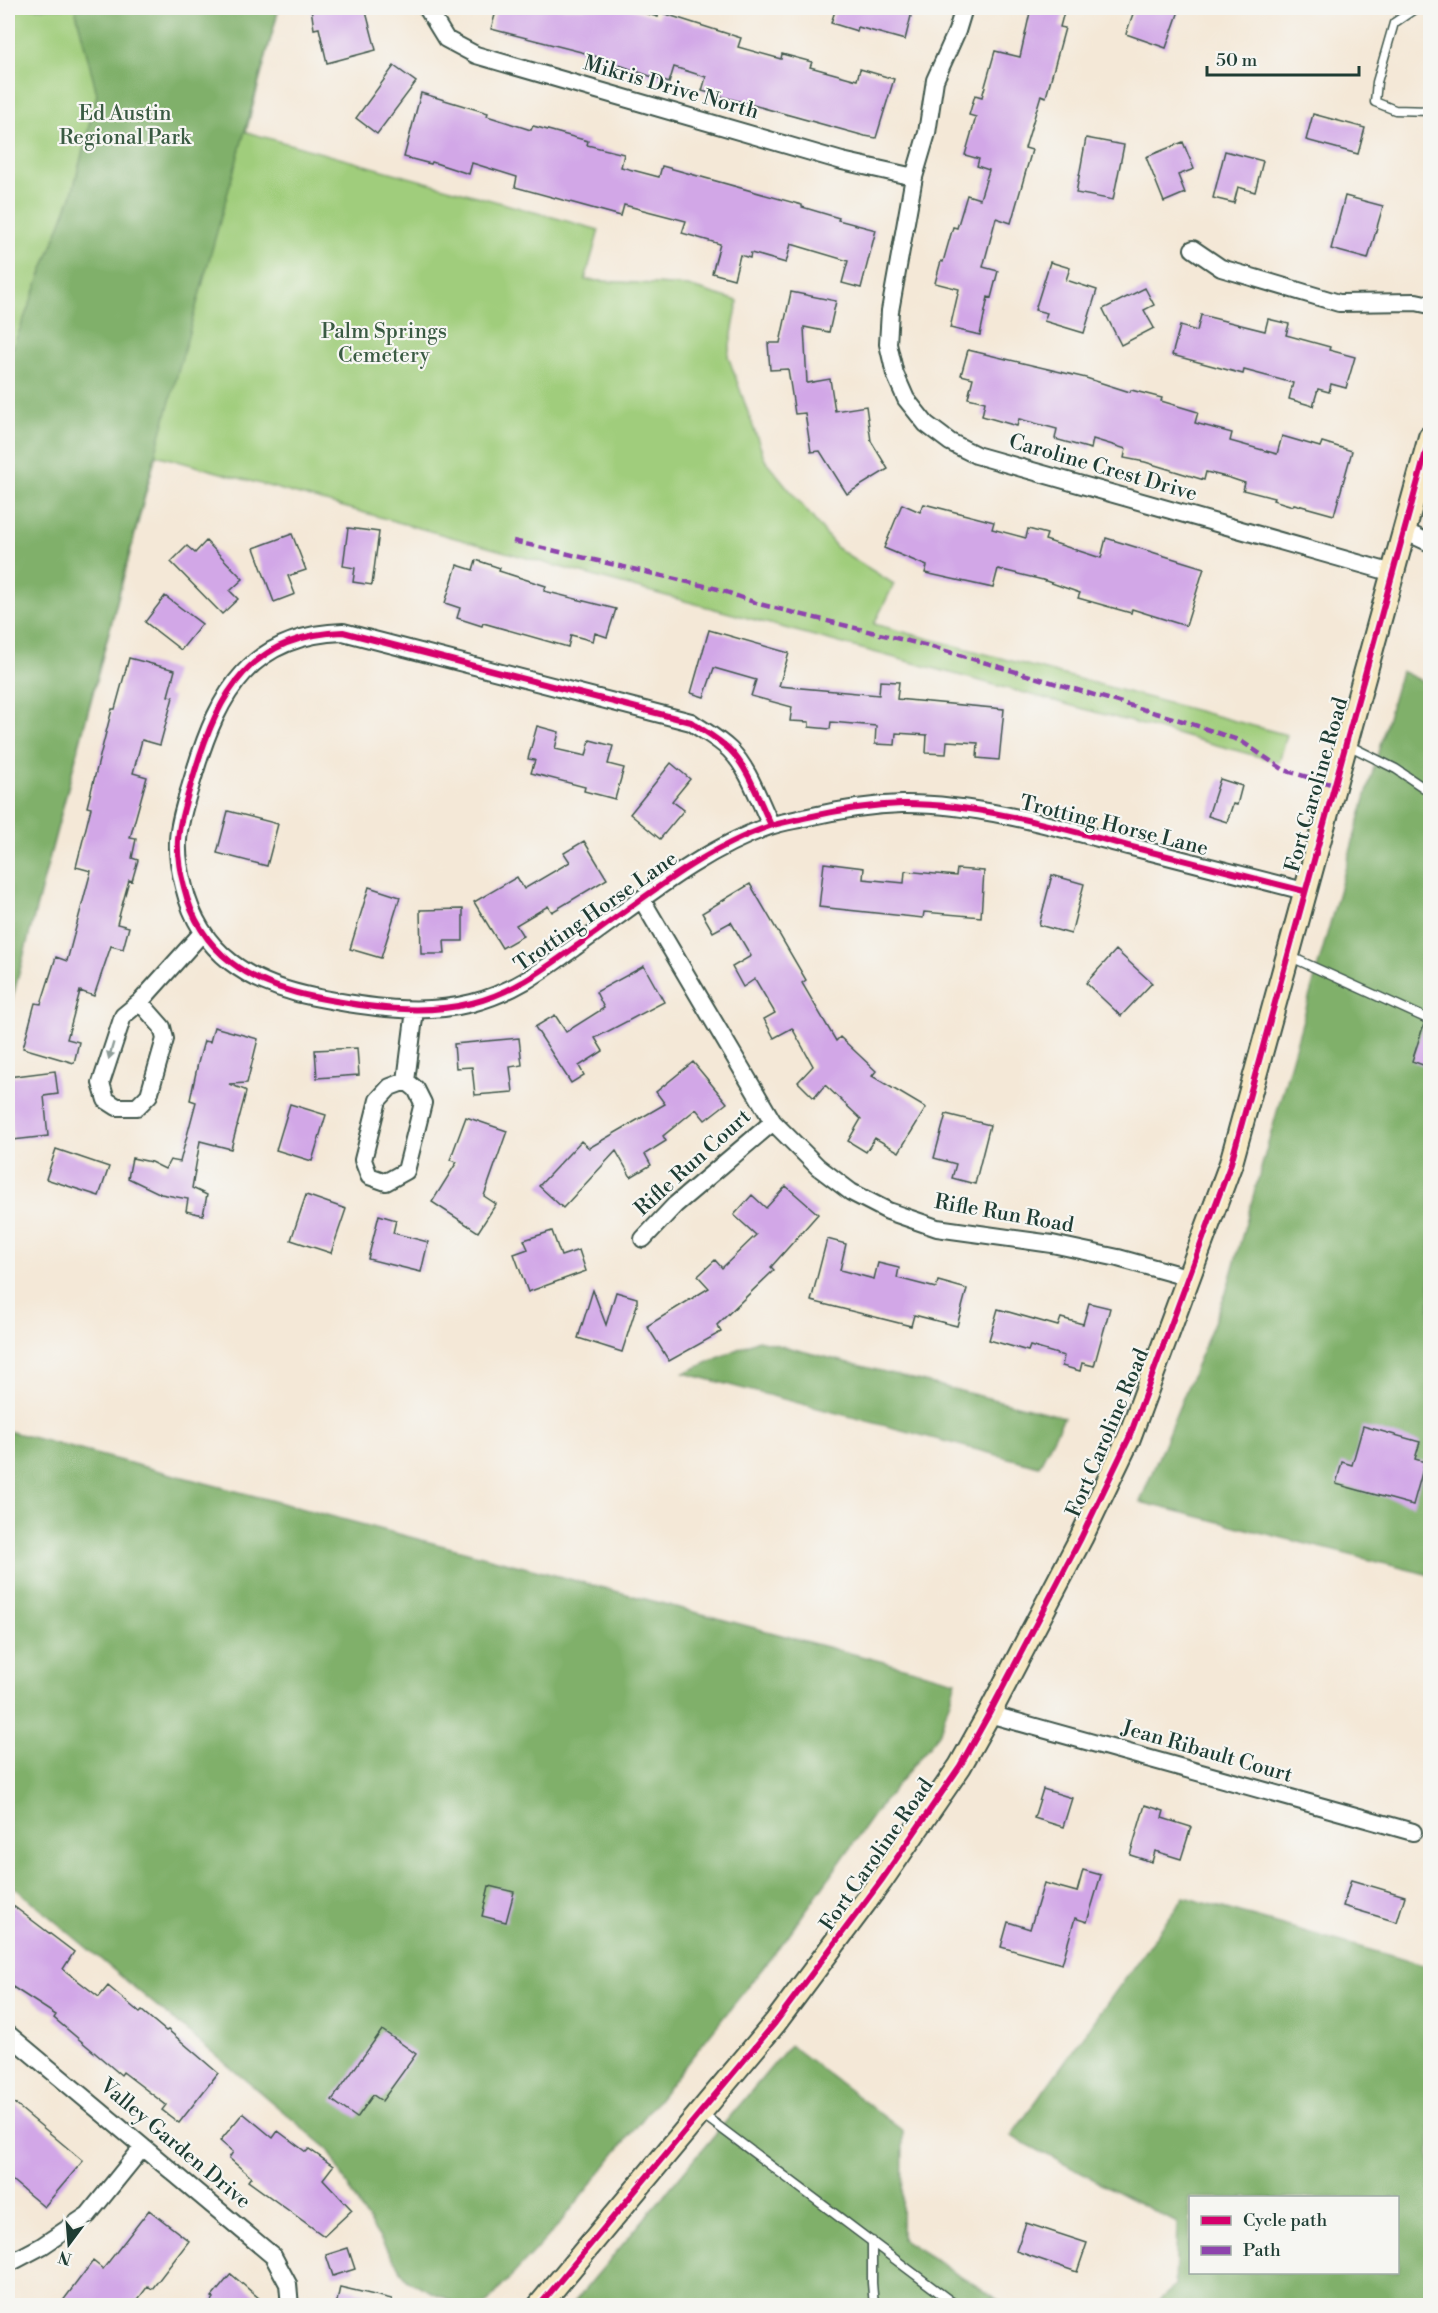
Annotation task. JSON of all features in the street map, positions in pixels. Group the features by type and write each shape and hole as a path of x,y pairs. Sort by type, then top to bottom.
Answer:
{"street":[{"name":"Caroline Crest Drive","path":"964,8 957,31 935,80 927,133 914,177 890,311 888,344 895,374 906,399 926,424 950,442 976,455 1393,573"},
{"name":"Mikris Drive North","path":"429,12 446,39 476,56 842,161 914,177"},
{"path":"1193,249 1221,268 1339,303 1416,302 1431,305"},
{"name":"Fort Caroline Road","path":"539,2306 775,2023 864,1904 954,1774 989,1714 1081,1538 1129,1438 1231,1163 1431,437"},
{"path":"1404,531 1431,543"},
{"name":"Trotting Horse Lane","path":"771,825 742,767 731,751 691,722 343,632 326,632 270,650 246,670 221,702 207,732 177,839 180,868 192,916 217,953 235,966 275,986 313,997 415,1010 473,1003 523,984 658,887 720,847 771,825 866,806 906,804 955,808 1032,821 1305,891"},
{"name":"Rifle Run Road","path":"642,900 773,1122 818,1167 851,1192 888,1211 937,1228 1052,1244 1118,1258 1190,1278"},
{"path":"140,1002 162,1027 165,1039 149,1095 138,1107 117,1107 106,1100 101,1083 123,1016 140,1002 202,933"},
{"path":"406,1081 415,1010"},
{"path":"406,1081 416,1089 423,1103 406,1171 386,1182 369,1176 363,1160 378,1100 390,1087 406,1081"},
{"name":"Rifle Run Court","path":"643,1239 675,1205 773,1122"},
{"name":"Jean Ribault Court","path":"989,1714 1413,1832"},
{"name":"Valley Garden Drive","path":"8,2034 273,2256 288,2284 290,2305"},
{"path":"8,2264 42,2246 88,2216 143,2147"}],"lane":[{"path":"1416,8 1394,23 1377,82 1375,102 1395,110 1431,111"},
{"path":"1346,743 1396,769 1431,792"},
{"path":"1289,956 1431,1020"},
{"path":"700,2113 957,2306"},
{"path":"872,2241 874,2306"}],"green space":[{"name":"Palm Springs Cemetery","path":"8,8 279,8 246,132 599,230 585,280 688,286 738,301 728,356 765,460 838,549 894,584 874,624 1287,735 1279,762 156,455 8,1015"},
{"name":"Ed Austin Regional Park","path":"75,8 279,8 155,455 8,1015 8,349 13,347 72,194 97,94"},
{"path":"1401,671 1430,685 1430,1575 1140,1502 1226,1293"},
{"path":"758,1340 1064,1417 1039,1466 684,1373"},
{"path":"8,1431 956,1681 939,1734 876,1811 785,1940 556,2228 485,2305 460,2305 408,2281 360,2208 328,2149 8,1882"},
{"path":"1184,1897 1430,1967 1430,2305 1154,2305 1175,2286 1177,2223 1011,2136"},
{"path":"790,2045 903,2131 902,2239 1007,2305 571,2306"}],"building":[{"path":"311,8 365,8 376,50 327,63 319,28 314,29"},
{"path":"497,8 627,8 658,17 659,12 741,38 738,47 781,59 782,54 812,62 810,67 857,80 860,69 894,79 876,138 702,91 706,77 674,67 669,83 589,54 491,29"},
{"path":"836,8 913,8 905,40 858,27 857,31 831,23"},
{"path":"1031,8 1065,8 1060,27 1065,28 1046,97 1041,95 1025,148 1032,150 1011,223 996,218 983,267 998,271 991,298 988,297 980,335 950,328 959,289 935,283 953,227 957,228 967,195 980,199 989,170 977,166 979,159 965,155 976,117 969,115 975,95 982,97 995,51 1020,57"},
{"path":"1135,8 1180,8 1166,48 1126,34"},
{"path":"394,66 416,82 377,134 356,118"},
{"path":"421,93 488,113 487,116 531,130 533,126 588,141 587,145 624,154 621,167 659,177 662,166 802,205 802,207 839,218 838,220 876,230 861,288 842,283 848,261 791,244 786,263 751,253 750,258 740,255 734,279 712,273 720,244 682,233 686,221 624,205 621,216 515,187 517,177 472,163 469,174 432,162 431,164 404,157"},
{"path":"1313,114 1365,128 1358,154 1306,140"},
{"path":"1086,138 1124,145 1113,200 1076,193"},
{"path":"1183,142 1194,169 1178,175 1185,193 1164,202 1146,157"},
{"path":"1225,151 1263,161 1255,192 1238,187 1234,203 1213,198"},
{"path":"1345,196 1383,206 1368,259 1331,249"},
{"path":"1050,262 1070,268 1066,280 1097,290 1084,333 1044,321 1047,313 1035,310"},
{"path":"1145,288 1154,305 1144,310 1154,328 1121,345 1103,309"},
{"path":"791,292 836,301 829,332 804,327 807,383 830,379 835,411 866,406 871,441 888,469 847,494 820,451 811,452 805,413 795,414 788,369 770,370 768,343 780,343"},
{"path":"1201,315 1265,331 1268,319 1289,324 1286,335 1330,347 1329,350 1355,357 1346,388 1331,384 1329,392 1318,389 1313,406 1289,399 1293,383 1244,370 1243,374 1172,355 1180,326 1197,331"},
{"path":"968,350 1086,378 1130,392 1131,390 1162,398 1161,401 1198,412 1195,423 1232,433 1230,441 1277,454 1282,436 1320,447 1322,442 1352,451 1334,515 1294,504 1293,506 1273,500 1274,498 1243,490 1245,483 1230,478 1206,472 1204,480 1124,458 1126,449 1093,439 1091,449 1055,439 1057,429 1019,419 1017,426 982,416 985,402 968,398 973,378 961,375"},
{"path":"902,504 920,512 924,504 994,522 992,529 1026,538 1028,529 1047,534 1045,540 1101,558 1106,538 1204,568 1186,626 1132,609 1131,613 1078,598 1080,593 1043,580 998,569 993,588 925,573 927,566 884,548"},
{"path":"348,528 379,532 372,585 353,582 355,568 343,566"},
{"path":"292,534 306,570 288,576 295,594 274,602 254,548"},
{"path":"206,541 243,579 230,591 238,599 222,614 171,562 187,546 195,553"},
{"path":"476,560 500,568 499,571 546,586 544,591 616,609 607,637 595,633 593,641 571,635 568,647 457,618 460,608 445,603 457,565 473,570"},
{"path":"165,596 202,624 181,650 145,622"},
{"path":"709,630 789,653 779,686 879,695 880,681 899,682 897,699 1004,709 999,760 977,758 978,743 947,741 946,754 926,753 927,735 896,733 895,745 875,744 876,726 831,722 830,729 809,727 809,722 790,721 792,707 751,696 756,680 714,668 704,697 691,693"},
{"path":"129,658 175,670 168,696 173,697 160,745 142,740 133,773 147,777 130,838 136,839 132,858 138,860 132,881 129,880 117,924 129,927 123,949 111,946 94,996 80,991 67,1039 79,1042 74,1063 23,1048 35,1003 41,1004 56,957 67,961 91,871 76,867 91,808 87,807 112,709 115,709"},
{"path":"537,726 559,732 555,749 586,756 590,740 613,746 608,764 624,768 615,799 584,791 585,787 531,773 535,760 528,759"},
{"path":"671,763 690,779 672,801 684,810 660,839 630,814"},
{"path":"1220,779 1242,786 1237,805 1233,804 1227,822 1208,816"},
{"path":"228,811 278,824 267,866 217,853"},
{"path":"584,841 607,879 552,912 548,906 516,925 523,936 502,948 474,902 517,877 524,889 570,862 564,853"},
{"path":"824,863 864,868 863,879 904,883 905,871 956,876 957,869 984,871 981,917 924,912 923,918 819,907"},
{"path":"1052,875 1084,884 1071,934 1039,925"},
{"path":"750,884 806,980 802,983 836,1041 840,1037 876,1071 872,1076 926,1108 899,1152 875,1138 866,1152 848,1141 861,1119 825,1085 814,1098 798,1082 813,1066 792,1028 774,1038 764,1019 775,1013 755,979 743,987 732,967 751,956 731,922 713,932 702,913"},
{"path":"369,887 400,897 381,958 350,949"},
{"path":"463,909 463,941 444,941 445,954 421,954 420,910"},
{"path":"1116,950 1152,983 1121,1016 1086,983"},
{"path":"644,966 664,1002 595,1038 603,1051 579,1066 584,1075 571,1083 535,1027 555,1015 566,1032 604,1008 596,992"},
{"path":"1424,1024 1431,1026 1431,1068 1412,1061"},
{"path":"214,1027 258,1039 247,1083 229,1084 246,1092 231,1149 200,1141 192,1188 207,1195 203,1215 186,1211 188,1199 161,1194 128,1178 132,1158 151,1162 165,1169 170,1160 180,1162 196,1102 190,1100 198,1063 204,1041 210,1042"},
{"path":"519,1038 522,1065 510,1067 513,1092 475,1095 472,1067 456,1068 454,1044"},
{"path":"357,1048 359,1075 317,1078 315,1050"},
{"path":"693,1062 727,1103 705,1120 696,1109 663,1136 666,1141 645,1154 651,1165 631,1177 616,1151 563,1208 539,1186 581,1141 589,1148 665,1104 656,1092"},
{"path":"55,1071 58,1094 44,1096 48,1136 13,1140 8,1077"},
{"path":"290,1104 326,1115 312,1161 276,1150"},
{"path":"946,1114 990,1125 975,1184 952,1178 956,1164 934,1158"},
{"path":"466,1117 507,1131 484,1196 496,1204 478,1232 432,1202 457,1162 450,1160"},
{"path":"56,1149 109,1167 99,1196 46,1179"},
{"path":"786,1186 818,1214 771,1267 774,1270 717,1325 721,1332 669,1361 647,1326 709,1288 698,1276 715,1260 722,1268 756,1235 734,1215 752,1195 766,1208"},
{"path":"306,1195 346,1209 331,1253 291,1240"},
{"path":"379,1215 396,1220 393,1233 428,1242 421,1272 368,1259"},
{"path":"552,1231 561,1256 579,1250 586,1271 528,1292 514,1254 528,1249 524,1240"},
{"path":"827,1239 846,1244 840,1270 874,1279 878,1263 899,1268 897,1278 936,1288 938,1281 967,1289 957,1326 914,1315 911,1326 811,1301"},
{"path":"593,1290 606,1325 616,1292 637,1298 637,1305 622,1352 578,1338"},
{"path":"1089,1303 1110,1308 1094,1366 1082,1363 1080,1371 1062,1366 1064,1356 1030,1346 1028,1351 989,1340 998,1309 1058,1326 1061,1318 1083,1324"},
{"path":"1363,1426 1420,1442 1415,1459 1425,1462 1413,1505 1336,1484 1342,1462 1352,1465"},
{"path":"1043,1789 1072,1798 1063,1827 1034,1818"},
{"path":"1145,1805 1164,1811 1162,1818 1191,1827 1181,1859 1155,1851 1152,1862 1130,1855"},
{"path":"1083,1870 1101,1875 1087,1922 1075,1918 1062,1964 1001,1947 1008,1922 1030,1929 1044,1883 1077,1892"},
{"path":"1351,1880 1405,1896 1397,1922 1343,1906"},
{"path":"489,1886 514,1892 506,1922 482,1916"},
{"path":"8,1902 74,1952 63,1969 99,1997 108,1986 140,2013 142,2011 166,2031 168,2030 218,2073 179,2123 162,2110 166,2105 123,2072 121,2075 54,2018 56,2015 8,1984"},
{"path":"382,2030 416,2054 382,2101 373,2095 357,2118 332,2100"},
{"path":"8,2098 83,2161 44,2207 8,2177"},
{"path":"243,2113 273,2138 278,2131 306,2152 309,2149 333,2166 323,2179 352,2210 324,2236 248,2181 251,2177 229,2158 233,2152 220,2141"},
{"path":"149,2210 189,2241 152,2289 148,2286 133,2306 59,2306 93,2261 103,2269"},
{"path":"1026,2223 1087,2243 1077,2272 1016,2251"},
{"path":"348,2248 355,2269 333,2276 326,2255"},
{"path":"231,2274 268,2306 208,2306 214,2298 212,2297"},
{"path":"340,2287 392,2299 391,2306 336,2306"}],"marked path":[{"path":"513,541 718,589 759,604 932,647 1186,722 1241,741 1284,770 1334,785"}],"cycle path":[{"path":"539,2306 775,2023 881,1881 960,1766 1081,1538 1129,1438 1231,1163 1430,437"},
{"path":"771,825 737,758 721,742 691,722 343,632 311,636 284,644 262,656 243,673 228,693 204,742 180,823 178,852 183,881 192,910 202,931 215,948 231,962 269,984 291,991 353,1004 393,1009 453,1007 487,999 538,973 669,880 718,849 775,825 855,808 902,804 959,807 987,812 1045,824 1304,891"}]}
